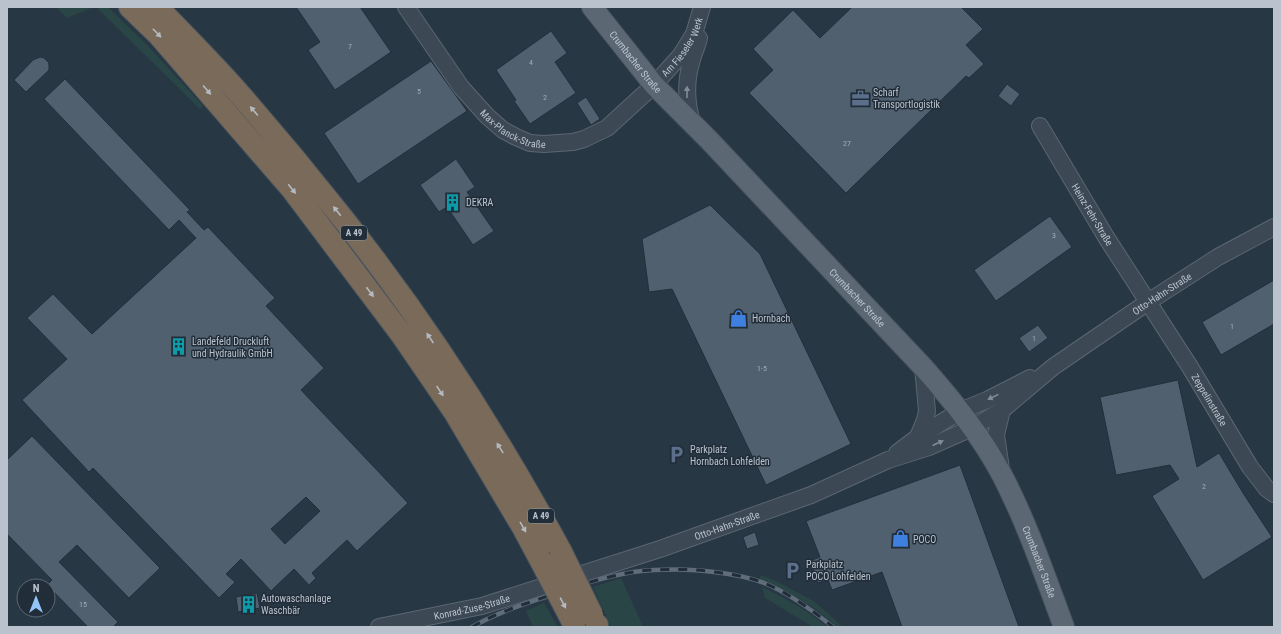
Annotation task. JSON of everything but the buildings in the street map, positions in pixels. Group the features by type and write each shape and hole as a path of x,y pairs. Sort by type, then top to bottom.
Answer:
{"highway":[{"name":"A 49","path":"130,7 158,34 292,189 402,335 454,412 510,504 539,557 589,624"},
{"name":"A 49","path":"157,7 235,89 290,153 389,279 470,398 521,481 561,552 589,624"}],"main road":[{"name":"Crumbacher Straße","path":"592,7 654,85 692,122 923,366 949,396 1002,474 1064,627"}],"street":[{"name":"Max-Planck-Straße","path":"406,7 461,87 475,104 503,130 530,143 558,144 584,140 598,134 607,128 654,85"},
{"name":"Am Fieseler Werk","path":"654,85 681,55 688,44 694,34 703,7"},
{"name":"Am Fieseler Werk","path":"692,122 687,105 686,94 691,62 698,44 702,24 703,7"},
{"name":"Am Fieseler Werk","path":"654,85 673,79 691,62"},
{"name":"Heinz-Fehr-Straße","path":"1040,126 1106,237 1148,302"},
{"name":"Otto-Hahn-Straße","path":"562,580 660,549 787,504 811,495 888,460 929,447 972,428 1002,410 1053,367 1148,302 1218,257 1274,227"},
{"name":"Zeppelinstraße","path":"1148,302 1190,367 1250,467 1274,494"},
{"path":"918,437 927,411 923,366"},
{"name":"Otto-Hahn-Straße","path":"888,460 918,437 960,411 1053,367"},
{"path":"1002,410 996,435 1002,474"},
{"name":"Konrad-Zuse-Straße","path":"379,627 482,606 562,580"}],"green space":[{"path":"56,7 94,7 67,18"},
{"path":"96,7 108,7 148,46 203,106 200,109"},
{"path":"761,575 778,582 815,602 843,627 837,627 810,606 790,594 759,580"},
{"path":"621,578 643,627 611,627 593,587"},
{"path":"762,587 796,605 827,627 813,627 765,598"},
{"path":"544,603 558,627 533,627 526,611"}],"railway":[{"path":"472,627 509,610 600,579 641,571 676,569 699,570 746,577 764,583 800,602 833,627"}],"place":[{"name":"Scharf Transportlogistik","path":"860,98"},
{"name":"DEKRA","path":"453,202"},
{"name":"Hornbach","path":"739,318"},
{"name":"Landefeld Druckluft und Hydraulik GmbH","path":"179,347"},
{"name":"Parkplatz Hornbach Lohfelden","path":"677,455"},
{"name":"POCO","path":"900,539"},
{"name":"Parkplatz POCO Lohfelden","path":"793,570"},
{"name":"Autowaschanlage Waschbär","path":"248,604"}]}
